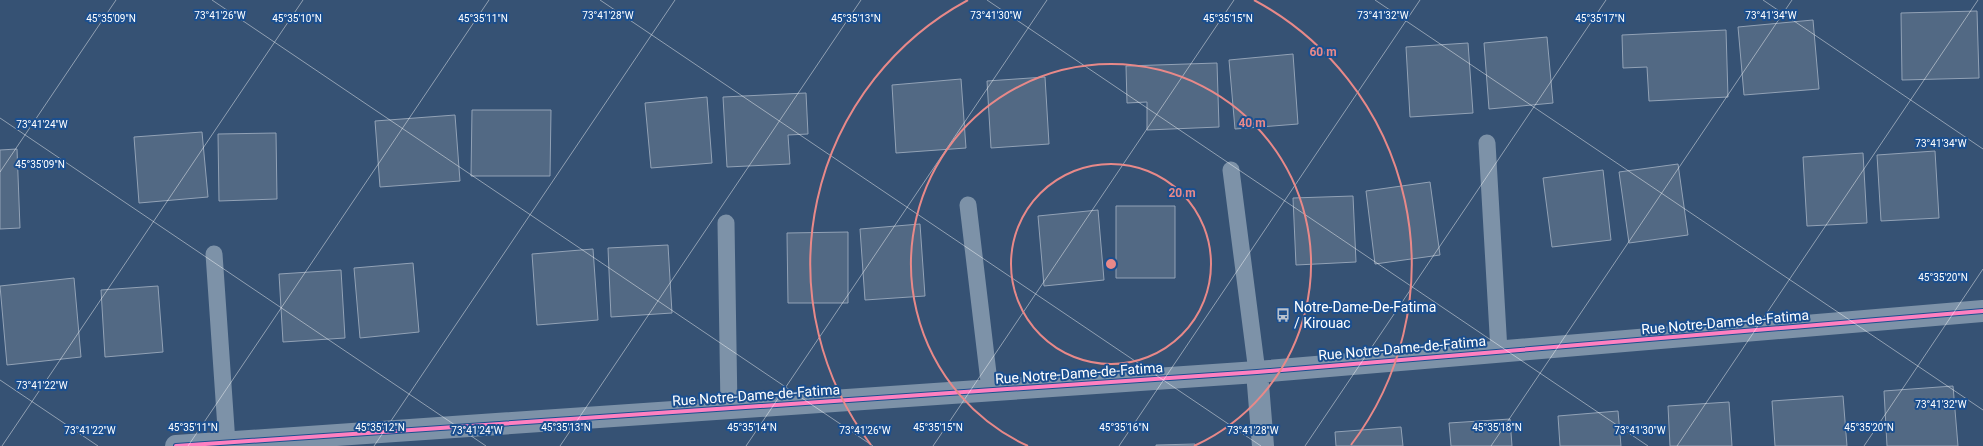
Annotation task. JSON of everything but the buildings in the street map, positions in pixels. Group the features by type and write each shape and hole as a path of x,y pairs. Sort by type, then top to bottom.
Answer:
{"street":[{"name":"Rue Notre-Dame-de-Fatima","path":"176,446 1257,372 1983,311"},
{"path":"1257,372 1263,446"}],"lane":[{"path":"1487,143 1499,351"},
{"path":"1231,170 1257,372"},
{"path":"968,205 990,390"},
{"path":"726,223 729,408"},
{"path":"214,254 227,443"}],"cycle path":[{"path":"176,446 1257,372 1983,311"}],"place":[{"name":"Notre-Dame-De-Fatima / Kirouac","path":"1283,315"}]}
